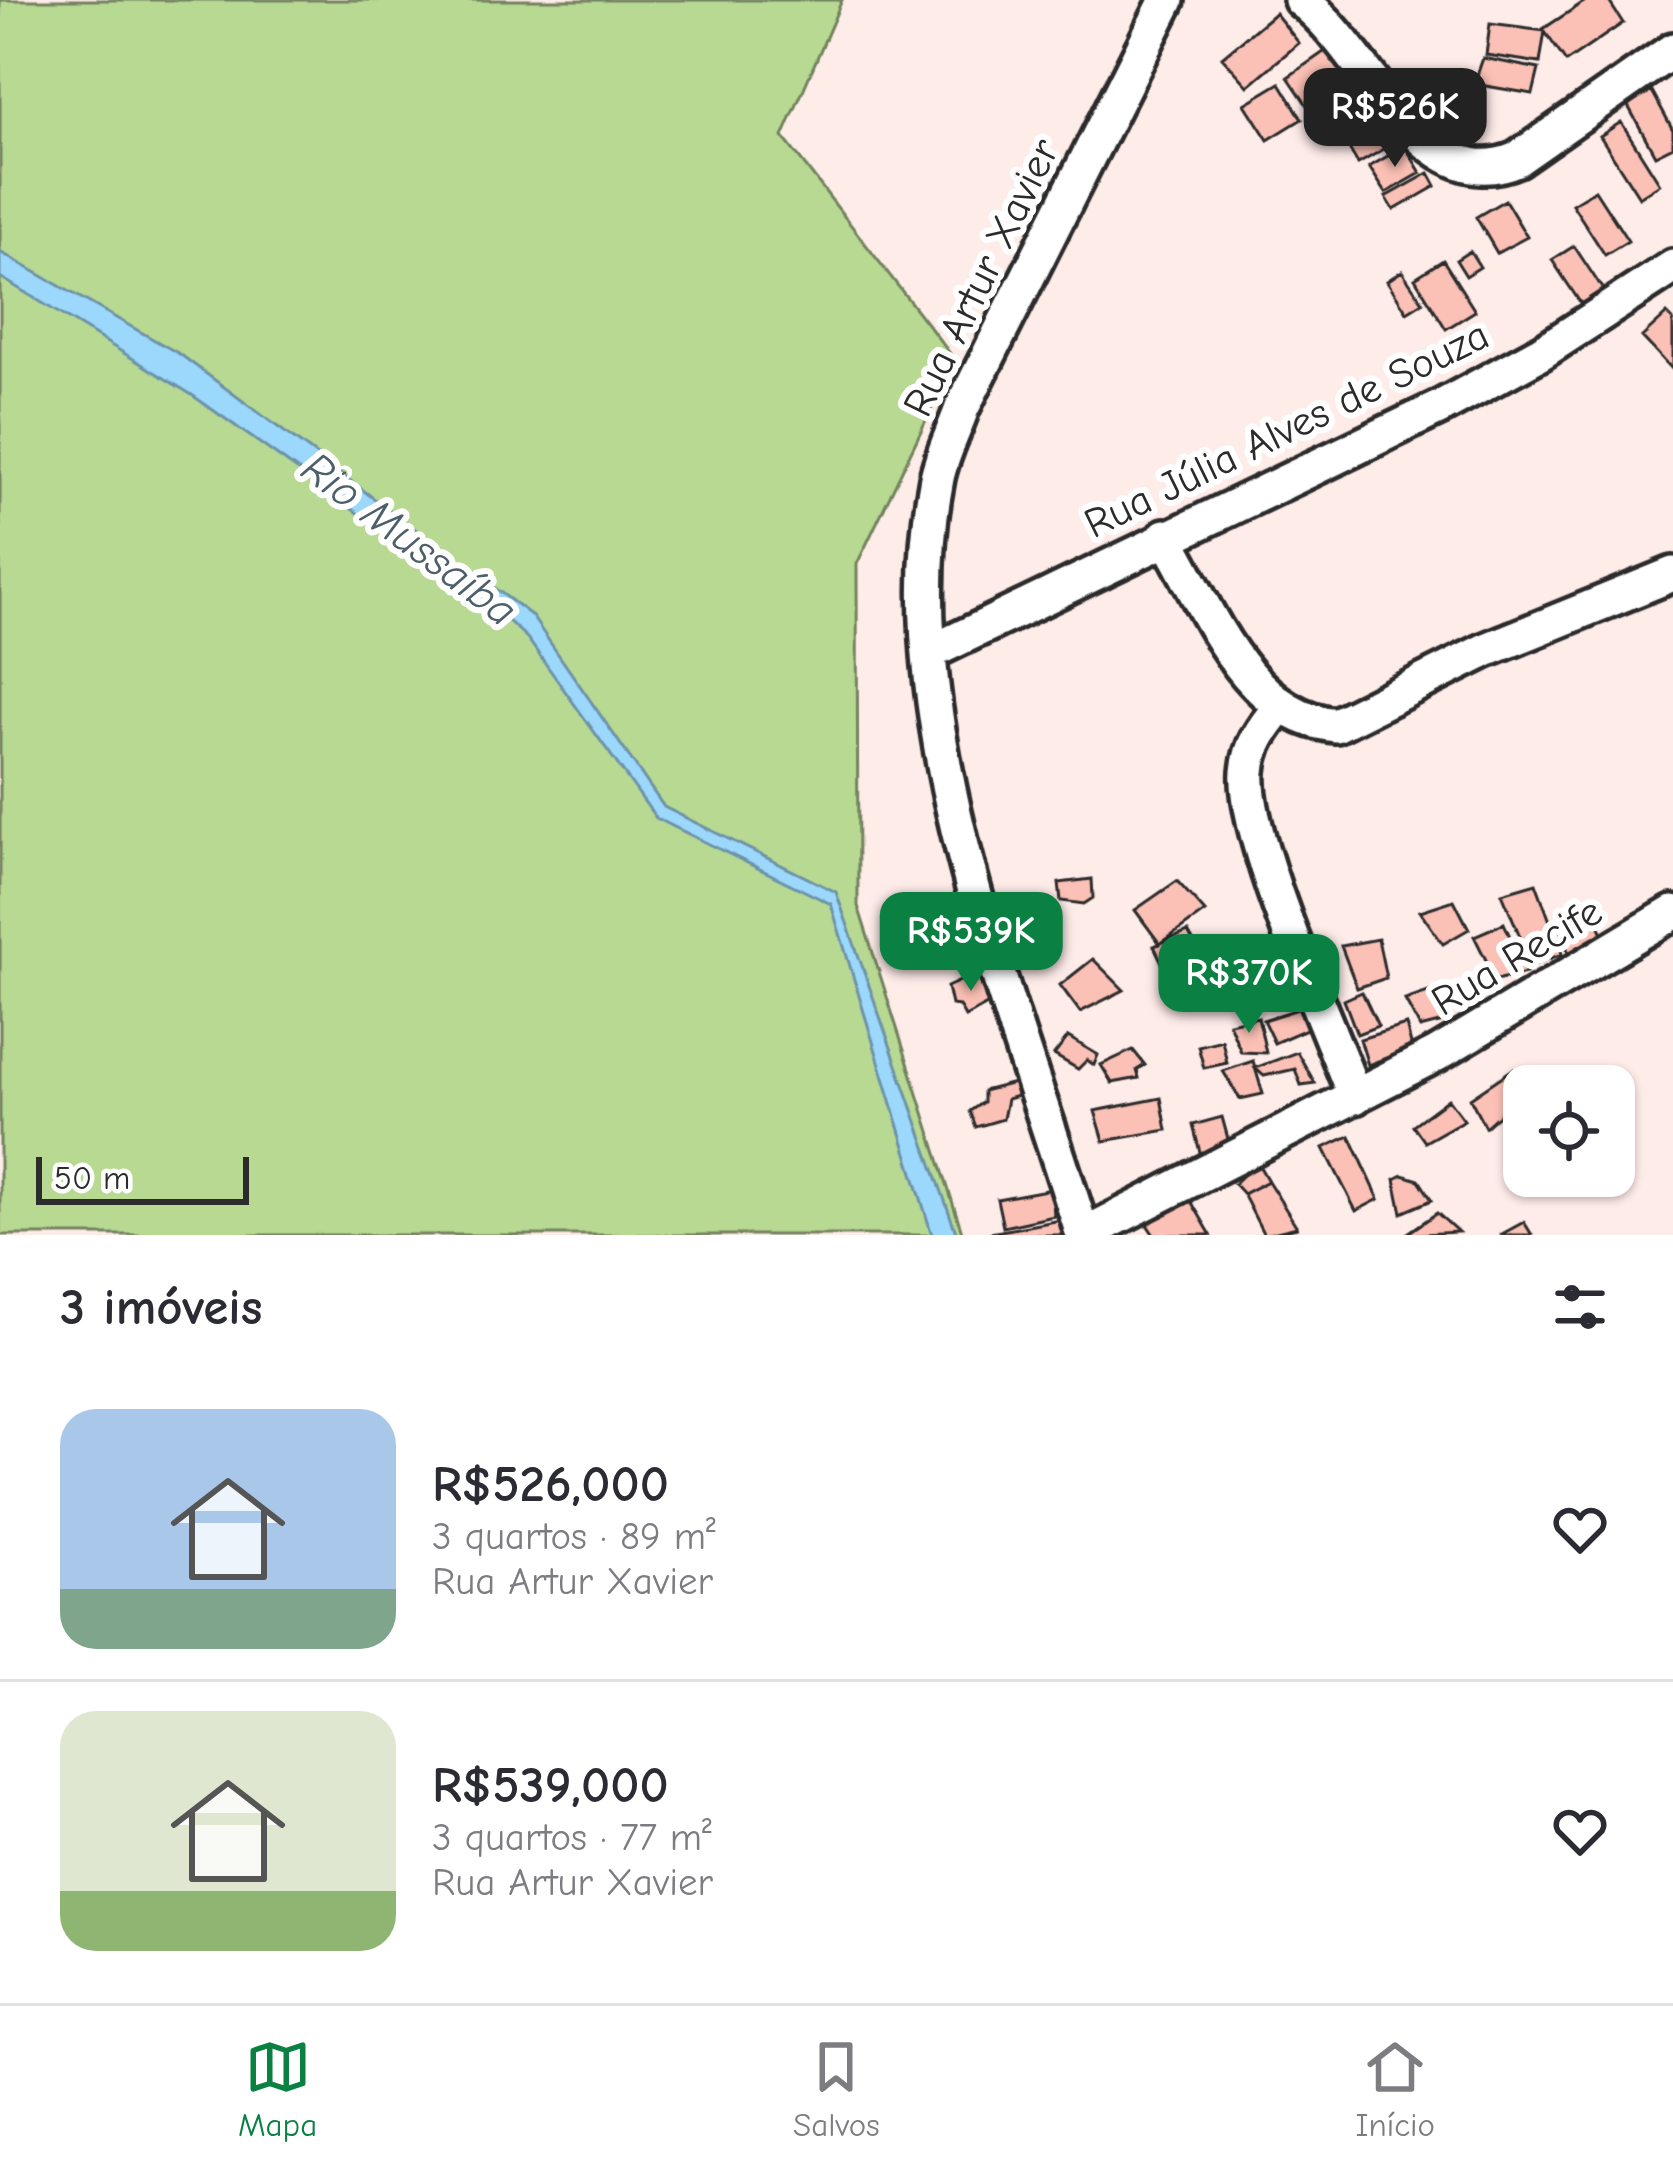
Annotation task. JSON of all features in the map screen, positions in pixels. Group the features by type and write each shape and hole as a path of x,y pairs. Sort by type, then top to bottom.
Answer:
{"street":[{"name":"Rua Artur Xavier","path":"1083,1235 951,799 929,653 928,555 938,474 954,430 1168,0"},
{"path":"1301,0 1332,29 1429,146 1444,158 1492,170 1533,149 1673,50"},
{"name":"Rua Júlia Alves de Souza","path":"929,653 1443,406 1542,352 1673,267"},
{"path":"1166,536 1239,662 1280,707 1312,723 1336,725 1486,650 1673,574"},
{"path":"1280,707 1257,735 1248,774 1260,840 1355,1097"},
{"name":"Rua Recife","path":"1083,1235 1524,1005 1673,913"}],"green space":[{"path":"0,0 842,0 783,137 955,360 857,564 858,906 963,1235 0,1235"}],"water":[{"name":"Rio Mussaíba","path":"0,252 181,355 531,615 664,807 836,892 957,1235 932,1235 831,904 656,818 527,638 506,619 192,395 0,277"}],"building":[{"path":"1587,0 1608,0 1623,23 1566,62 1543,29"},
{"path":"1275,13 1299,43 1248,86 1222,57"},
{"path":"1490,24 1545,31 1540,63 1486,55"},
{"path":"1331,47 1355,81 1311,111 1288,77"},
{"path":"1483,58 1539,69 1533,94 1474,84"},
{"path":"1280,83 1302,119 1268,140 1245,104"},
{"path":"1652,91 1673,130 1673,146 1655,155 1627,104"},
{"path":"1375,118 1391,145 1358,164 1342,137"},
{"path":"1621,122 1660,184 1639,197 1600,136"},
{"path":"1405,146 1421,173 1386,193 1369,167"},
{"path":"1429,173 1436,186 1394,210 1386,197"},
{"path":"1595,190 1628,241 1605,255 1572,204"},
{"path":"1505,200 1527,237 1497,253 1476,217"},
{"path":"1574,246 1609,299 1587,313 1552,260"},
{"path":"1470,251 1480,267 1466,276 1456,260"},
{"path":"1443,260 1475,311 1446,329 1415,278"},
{"path":"1402,271 1423,302 1407,312 1387,281"},
{"path":"1667,314 1673,320 1673,370 1642,337"},
{"path":"1092,879 1093,898 1084,904 1061,901 1059,883"},
{"path":"1177,881 1205,912 1160,944 1135,910"},
{"path":"1536,883 1562,954 1532,965 1502,893"},
{"path":"1454,900 1469,929 1443,944 1420,911"},
{"path":"1591,909 1607,941 1570,959 1560,924"},
{"path":"1504,923 1526,973 1496,980 1474,936"},
{"path":"1188,932 1204,961 1167,973 1154,946"},
{"path":"1378,939 1386,978 1357,988 1341,946"},
{"path":"1284,953 1291,981 1258,990 1254,960"},
{"path":"1093,959 1124,990 1080,1012 1060,985"},
{"path":"982,971 996,1000 965,1017 959,1006 951,1005 947,987"},
{"path":"1431,991 1447,1021 1420,1028 1405,1000"},
{"path":"1362,992 1378,1026 1357,1034 1344,1000"},
{"path":"1301,1008 1309,1028 1274,1043 1263,1020"},
{"path":"1258,1017 1266,1053 1241,1052 1229,1023"},
{"path":"1406,1025 1412,1048 1368,1065 1360,1039"},
{"path":"1068,1037 1098,1055 1094,1065 1087,1060 1078,1069 1054,1055"},
{"path":"1222,1040 1227,1063 1204,1068 1198,1046"},
{"path":"1133,1050 1145,1065 1137,1070 1139,1078 1112,1083 1101,1065"},
{"path":"1297,1052 1315,1083 1301,1085 1295,1069 1264,1076 1255,1068"},
{"path":"1253,1061 1263,1094 1240,1099 1223,1071"},
{"path":"1503,1076 1503,1111 1485,1127 1470,1098"},
{"path":"1014,1083 1021,1095 1007,1099 1003,1119 976,1127 970,1111 983,1102 983,1091"},
{"path":"1161,1098 1167,1130 1104,1141 1095,1111"},
{"path":"1448,1099 1464,1120 1425,1142 1413,1125"},
{"path":"1222,1117 1230,1146 1201,1156 1193,1125"},
{"path":"1350,1136 1379,1199 1356,1211 1324,1148"},
{"path":"1257,1162 1268,1181 1243,1194 1234,1184"},
{"path":"1403,1175 1419,1180 1432,1200 1402,1213 1395,1179"},
{"path":"1268,1181 1297,1227 1264,1235 1243,1194"},
{"path":"1052,1189 1054,1216 1003,1227 997,1199"},
{"path":"1191,1201 1211,1235 1154,1235 1144,1220"},
{"path":"1437,1213 1458,1232 1405,1235"},
{"path":"1061,1220 1066,1235 979,1235"},
{"path":"1524,1222 1532,1235 1500,1235"}]}
